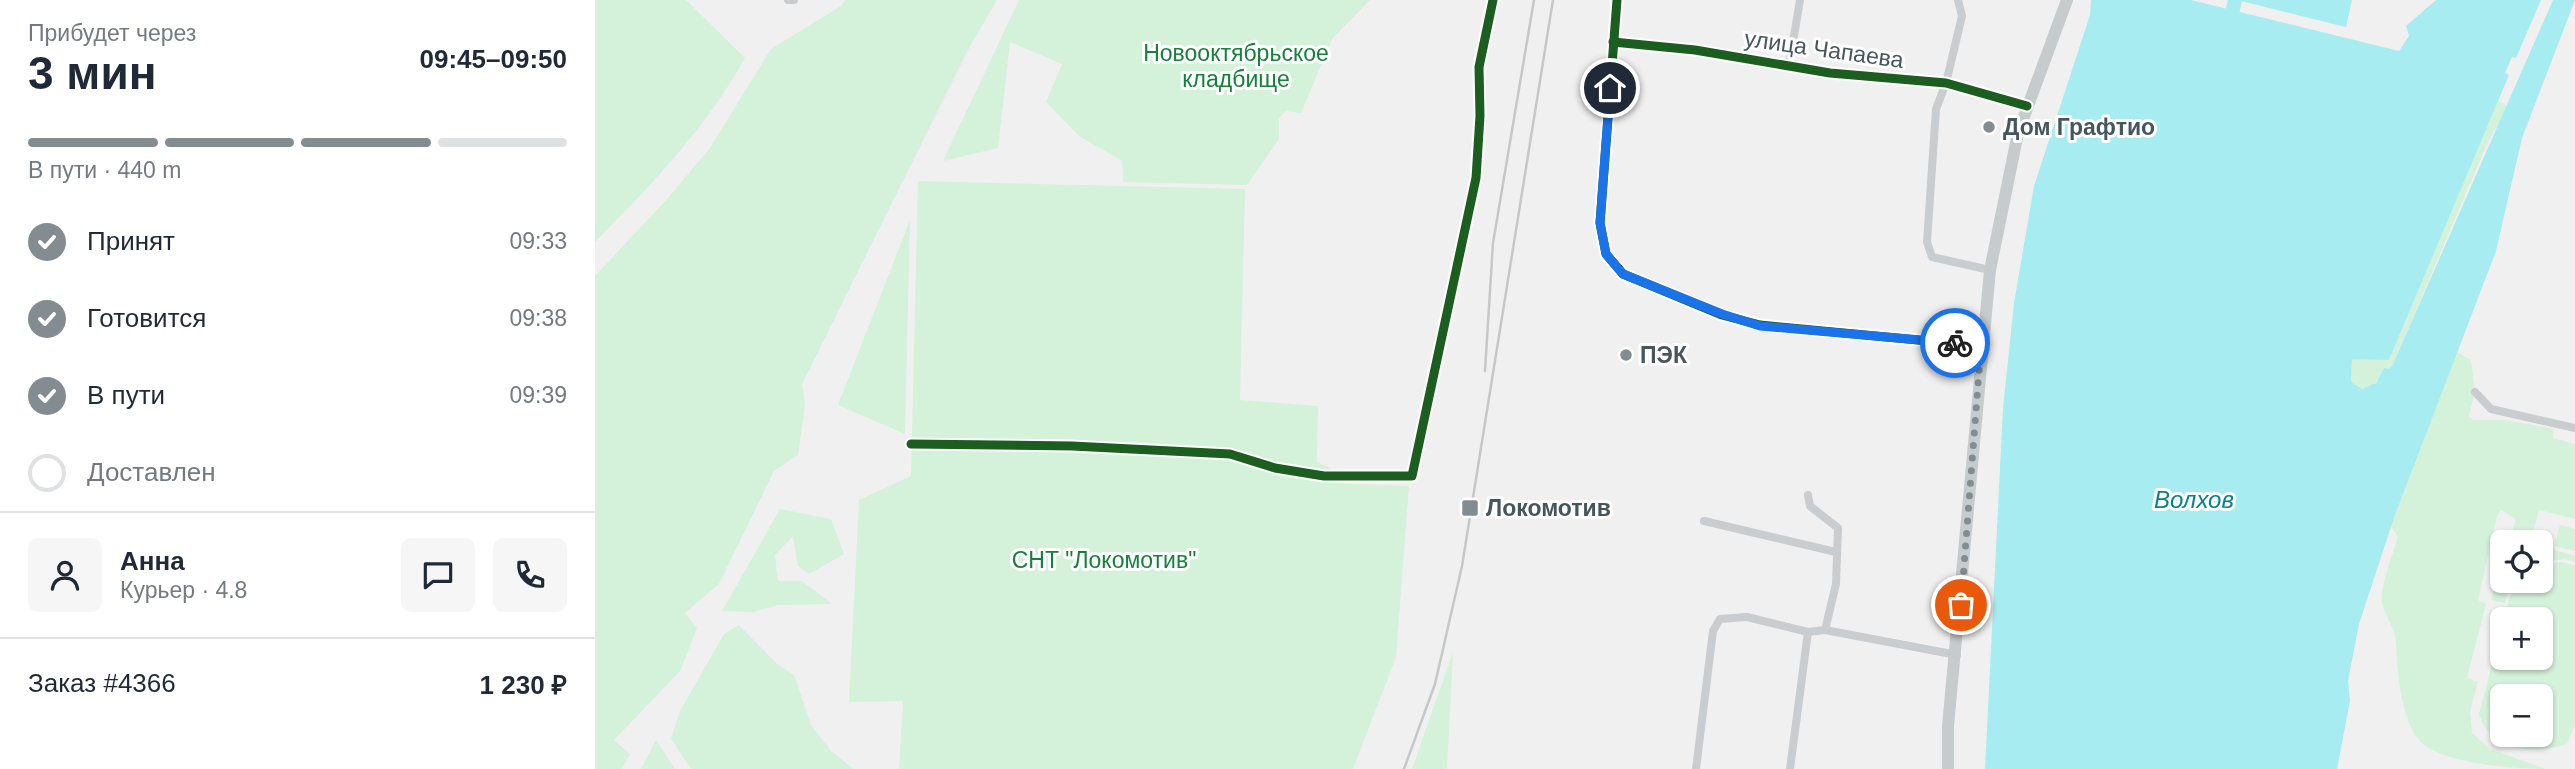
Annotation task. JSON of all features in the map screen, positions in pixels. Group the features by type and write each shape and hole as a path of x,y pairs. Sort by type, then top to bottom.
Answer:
{"main road":[{"path":"1948,769 1948,726 1957,655 1981,346 1990,270 2007,174 2027,106 2067,0"}],"street":[{"path":"788,0 794,0"},
{"path":"911,444 1072,446 1230,454 1275,468 1324,476 1412,476 1476,178 1481,104 1479,67 1493,0"},
{"path":"1616,0 1600,223 1606,254 1623,274 1722,314 1760,326 1981,346"},
{"path":"1789,66 1800,0"},
{"path":"1958,0 1962,16 1947,83 1935,109 1927,242 1932,257 1990,270"},
{"name":"улица Чапаева","path":"1613,42 1695,50 1830,73 1947,83 2027,106"},
{"path":"2475,392 2491,409 2575,428"},
{"path":"1808,495 1810,506 1838,528 1836,584 1825,630"},
{"path":"1704,521 1836,552"},
{"path":"1696,769 1713,631 1720,619 1747,617 1808,632 1825,630 1957,655"},
{"path":"1790,769 1808,632"}],"green space":[{"path":"595,0 686,0 745,58 730,84 695,132 657,177 595,242"},
{"path":"845,0 997,0 968,50 802,384 805,405 798,455 774,471 719,584 685,613 697,628 680,671 614,740 630,754 622,769 595,769 595,276 668,198 710,148 771,49 841,6"},
{"name":"Новооктябрьское кладбище","path":"1019,0 1370,0 1332,39 1301,113 1286,111 1279,118 1279,139 1247,185 1123,182 1122,161 1079,136 1046,102 1062,64 1010,42 998,148 943,161"},
{"path":"2498,101 2509,106 2487,144 2393,364 2390,369 2384,368 2370,387 2355,387 2351,382 2352,358 2389,360"},
{"name":"СНТ \"Локомотив\"","path":"918,181 1245,189 1240,400 1318,406 1317,462 1335,471 1335,483 1409,486 1396,657 1353,769 899,769 903,701 849,702 859,500 911,476"},
{"path":"910,220 905,434 838,405"},
{"path":"2457,352 2471,360 2475,392 2469,416 2473,420 2505,420 2554,429 2553,438 2575,444 2575,519 2539,510 2534,530 2513,530 2516,519 2501,510 2494,530 2490,530 2490,547 2478,600 2486,604 2467,678 2478,682 2470,712 2472,733 2490,749 2546,769 2516,768 2460,760 2429,748 2413,731 2401,693 2396,638 2382,603 2385,579 2398,536 2391,527"},
{"path":"780,509 831,519 844,554 809,574 798,566 793,536 775,555 778,581 802,581 832,604 778,605 753,612 722,611"},
{"path":"2560,525 2575,529 2575,551 2554,546"},
{"path":"2553,550 2575,556 2575,562 2565,559 2553,560"},
{"path":"2553,563 2575,565 2575,725 2567,744 2555,747 2541,749 2516,747 2553,747 2553,684 2490,684 2490,732 2479,714 2490,670 2553,670 2553,607 2507,607 2511,593 2553,593"},
{"path":"2493,593 2508,593 2505,603 2491,600"},
{"path":"739,625 776,663 794,675 811,725 831,751 854,769 691,769 671,739 680,711 724,634"},
{"path":"1453,652 1447,769 1412,769"},
{"path":"656,740 675,769 641,769"}],"water":[{"name":"Волхов","path":"2091,0 2191,0 2399,51 2409,36 2406,26 2436,0 2541,0 2516,58 2512,57 2505,73 2509,75 2389,360 2352,359 2351,382 2362,389 2376,383 2384,368 2390,369 2393,364 2553,0 2575,0 2522,138 2496,251 2394,518 2359,624 2348,681 2350,701 2337,769 1985,769 2003,408 2014,303 2034,186 2090,15"},
{"path":"2237,0 2352,0 2346,27"}],"waterway":[{"name":"Волхов","path":"2229,27 2235,0"}],"railway":[{"path":"1485,371 1493,243 1534,0"},
{"path":"1404,769 1435,684 1462,566 1553,0"}],"cycle path":[{"path":"911,444 1072,446 1230,454 1275,468 1324,476 1412,476 1476,178 1480,116 1479,67 1493,0"},
{"path":"1617,0 1600,223 1606,254 1623,274 1722,315 1760,325 1981,346"},
{"path":"1613,42 1695,50 1830,73 1946,83 2027,106"}],"way so far":[{"path":"1955,343 1981,346 1961,605"}],"place":[{"name":"Дом Графтио","path":"1989,127"},
{"name":"ПЭК","path":"1626,355"},
{"name":"Локомотив","path":"1470,508"}],"route":[{"path":"1610,88 1600,223 1606,254 1623,274 1722,314 1760,326 1955,343"}]}
